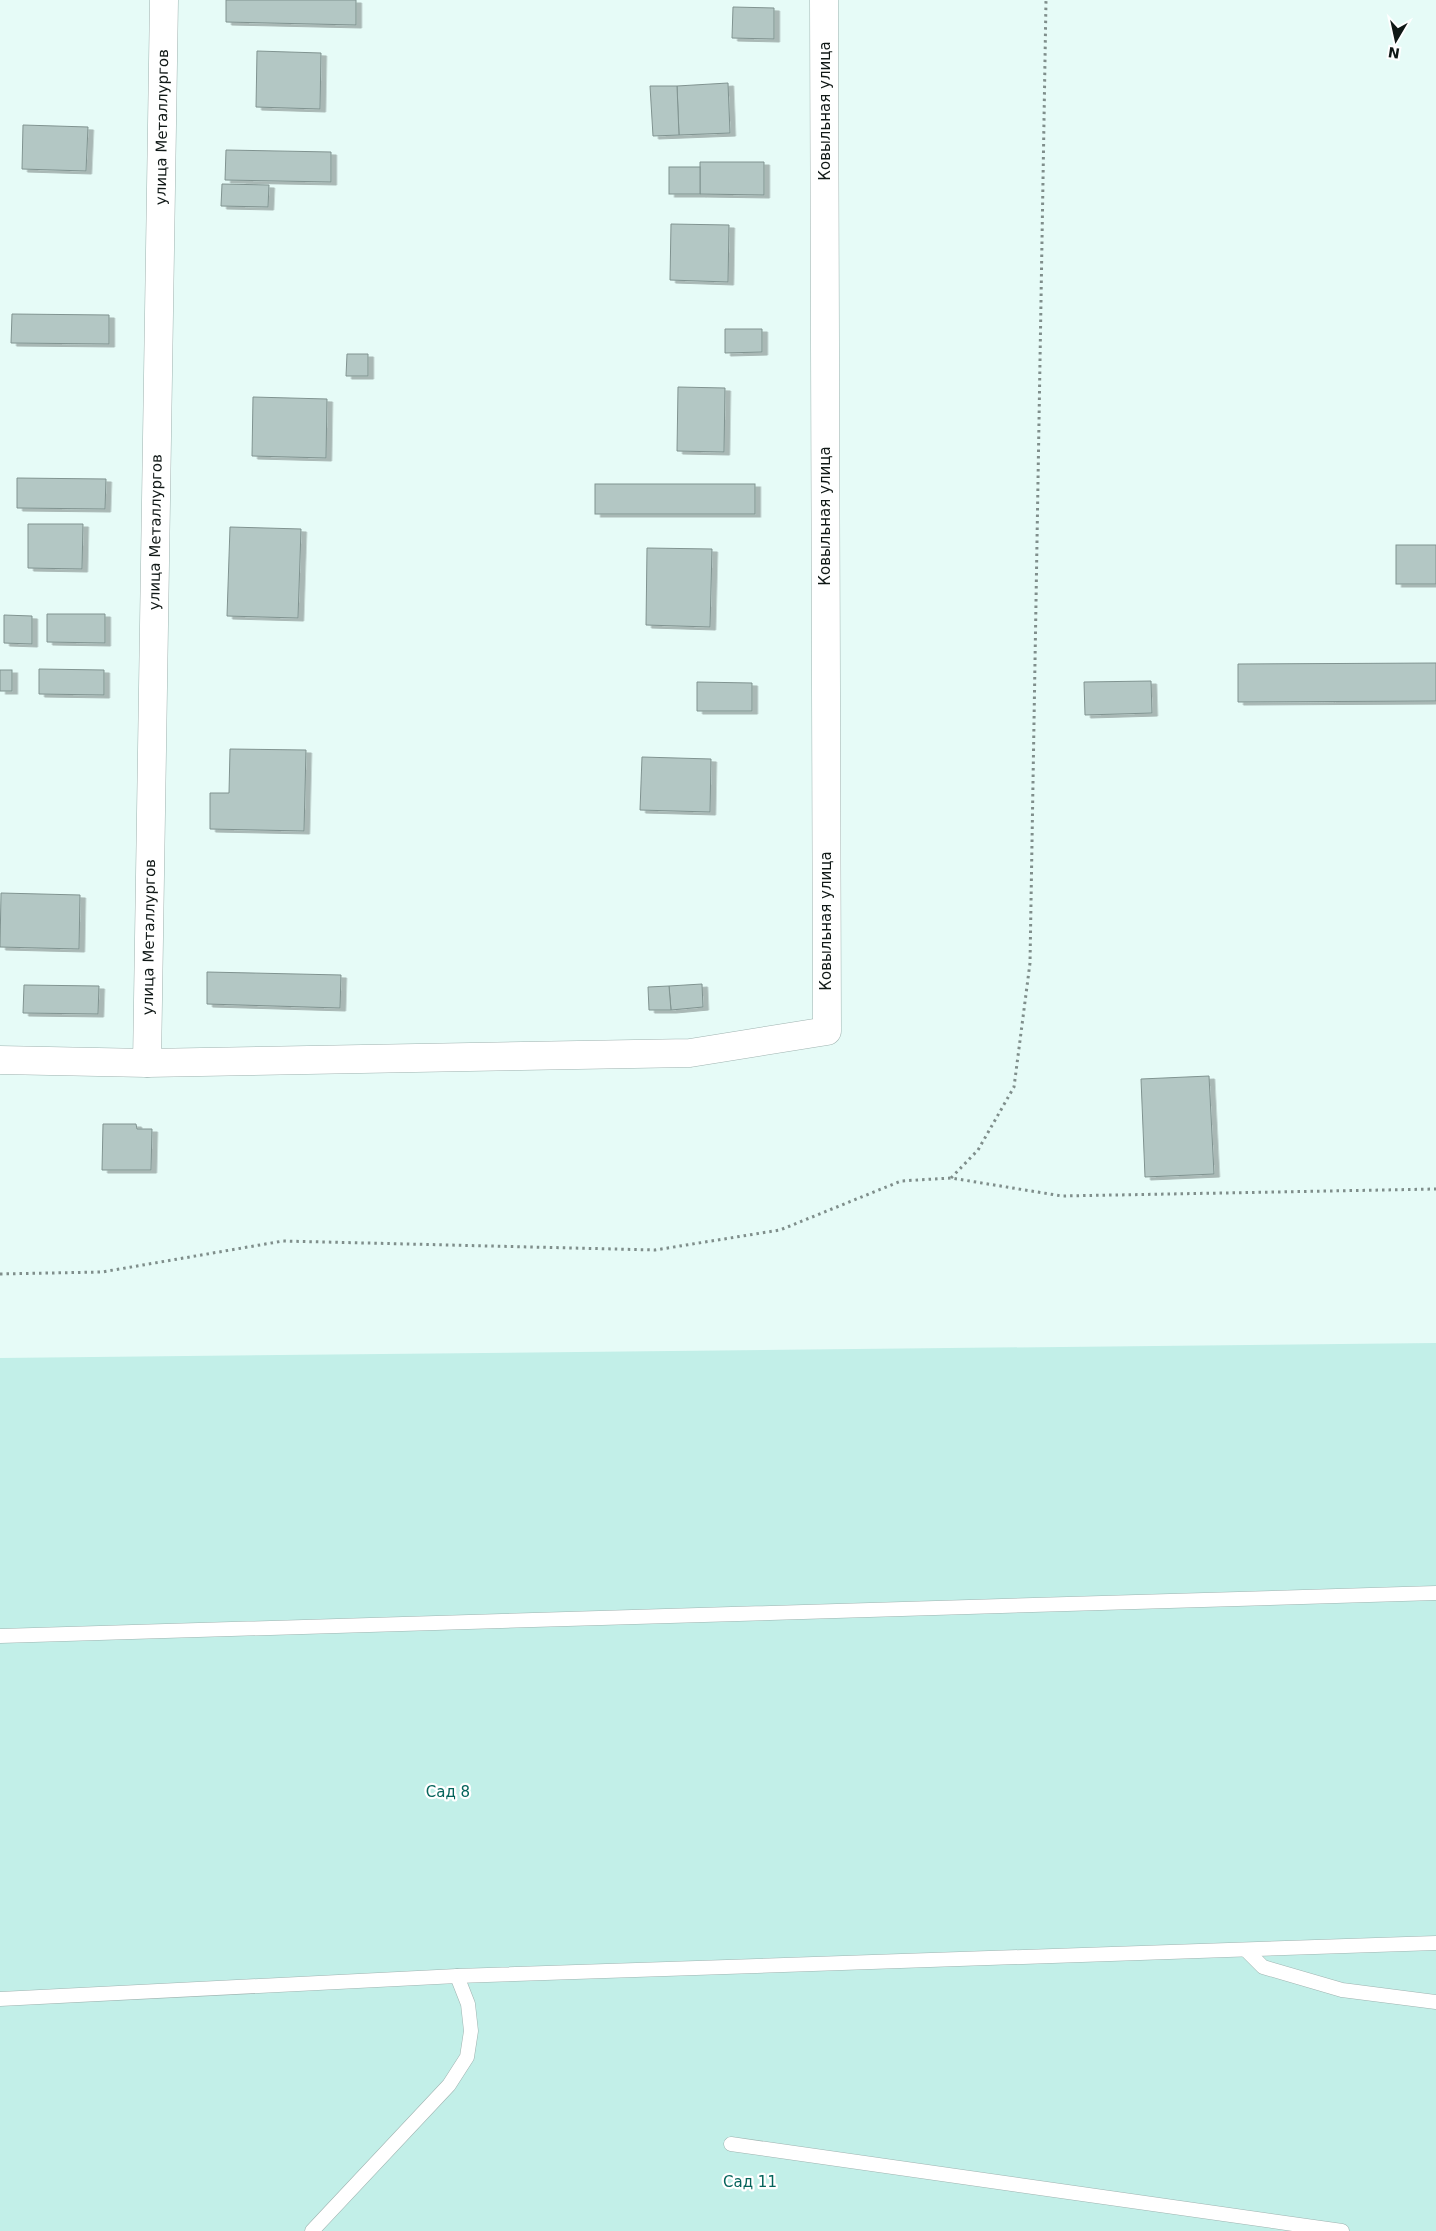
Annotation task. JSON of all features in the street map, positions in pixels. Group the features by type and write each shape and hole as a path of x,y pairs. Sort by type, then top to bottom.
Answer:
{"street":[{"name":"улица Металлургов","path":"147,1063 164,0"},
{"name":"Ковыльная улица","path":"147,1063 690,1053 827,1031 824,0"},
{"path":"0,1060 147,1063"}],"lane":[{"path":"0,1636 1436,1594"},
{"path":"0,1999 457,1976 1247,1951 1436,1943"},
{"path":"1247,1951 1263,1967 1333,1987 1436,2002"},
{"path":"312,2231 449,2085 467,2056 471,2031 468,2004 457,1976"},
{"path":"731,2144 1342,2231"}],"path":[{"path":"951,1178 978,1150 1014,1087 1030,963 1046,0"},
{"path":"0,1274 102,1272 283,1241 655,1250 780,1230 901,1182 951,1178 1062,1196 1436,1189"}],"green space":[{"name":"Сад 8","path":"1436,1343 1436,2231 0,2231 0,1358"}],"building":[{"path":"226,0 356,0 356,25 226,22"},
{"path":"733,7 774,8 774,39 732,38"},
{"path":"257,51 321,53 320,109 256,107"},
{"path":"728,83 730,133 679,135 677,86"},
{"path":"650,86 677,86 679,135 653,136"},
{"path":"23,125 88,127 86,171 22,169"},
{"path":"226,150 331,152 331,182 225,180"},
{"path":"700,162 764,162 764,195 700,194"},
{"path":"669,167 700,167 700,194 669,194"},
{"path":"222,184 269,185 268,207 221,206"},
{"path":"671,224 729,225 728,282 670,280"},
{"path":"12,314 109,315 109,344 11,343"},
{"path":"725,329 762,329 762,352 725,353"},
{"path":"347,354 368,354 368,376 346,376"},
{"path":"678,387 725,388 724,452 677,451"},
{"path":"253,397 327,399 326,458 252,456"},
{"path":"17,478 106,479 105,509 17,508"},
{"path":"595,484 755,484 755,514 595,514"},
{"path":"28,524 83,524 82,569 28,568"},
{"path":"230,527 301,529 298,618 227,616"},
{"path":"1396,545 1436,545 1436,584 1396,584"},
{"path":"647,548 712,549 710,627 646,625"},
{"path":"47,614 105,614 105,643 47,642"},
{"path":"4,615 32,616 32,644 4,643"},
{"path":"1436,663 1436,701 1238,702 1238,664"},
{"path":"39,669 104,670 104,695 39,694"},
{"path":"0,670 12,670 12,691 0,691"},
{"path":"1151,681 1152,713 1085,715 1084,682"},
{"path":"697,682 752,683 752,711 697,711"},
{"path":"230,749 306,750 304,831 210,829 210,793 229,793"},
{"path":"642,757 711,759 710,812 640,810"},
{"path":"1,893 80,895 79,949 0,947"},
{"path":"207,972 341,975 340,1008 207,1004"},
{"path":"702,984 703,1007 671,1010 669,986"},
{"path":"24,985 99,986 98,1014 23,1013"},
{"path":"669,986 671,1010 649,1010 648,987"},
{"path":"1209,1076 1214,1174 1145,1177 1141,1079"},
{"path":"103,1124 136,1124 137,1129 152,1129 151,1170 102,1170"}],"park label":[{"name":"Сад 11","path":"750,2182"}]}
